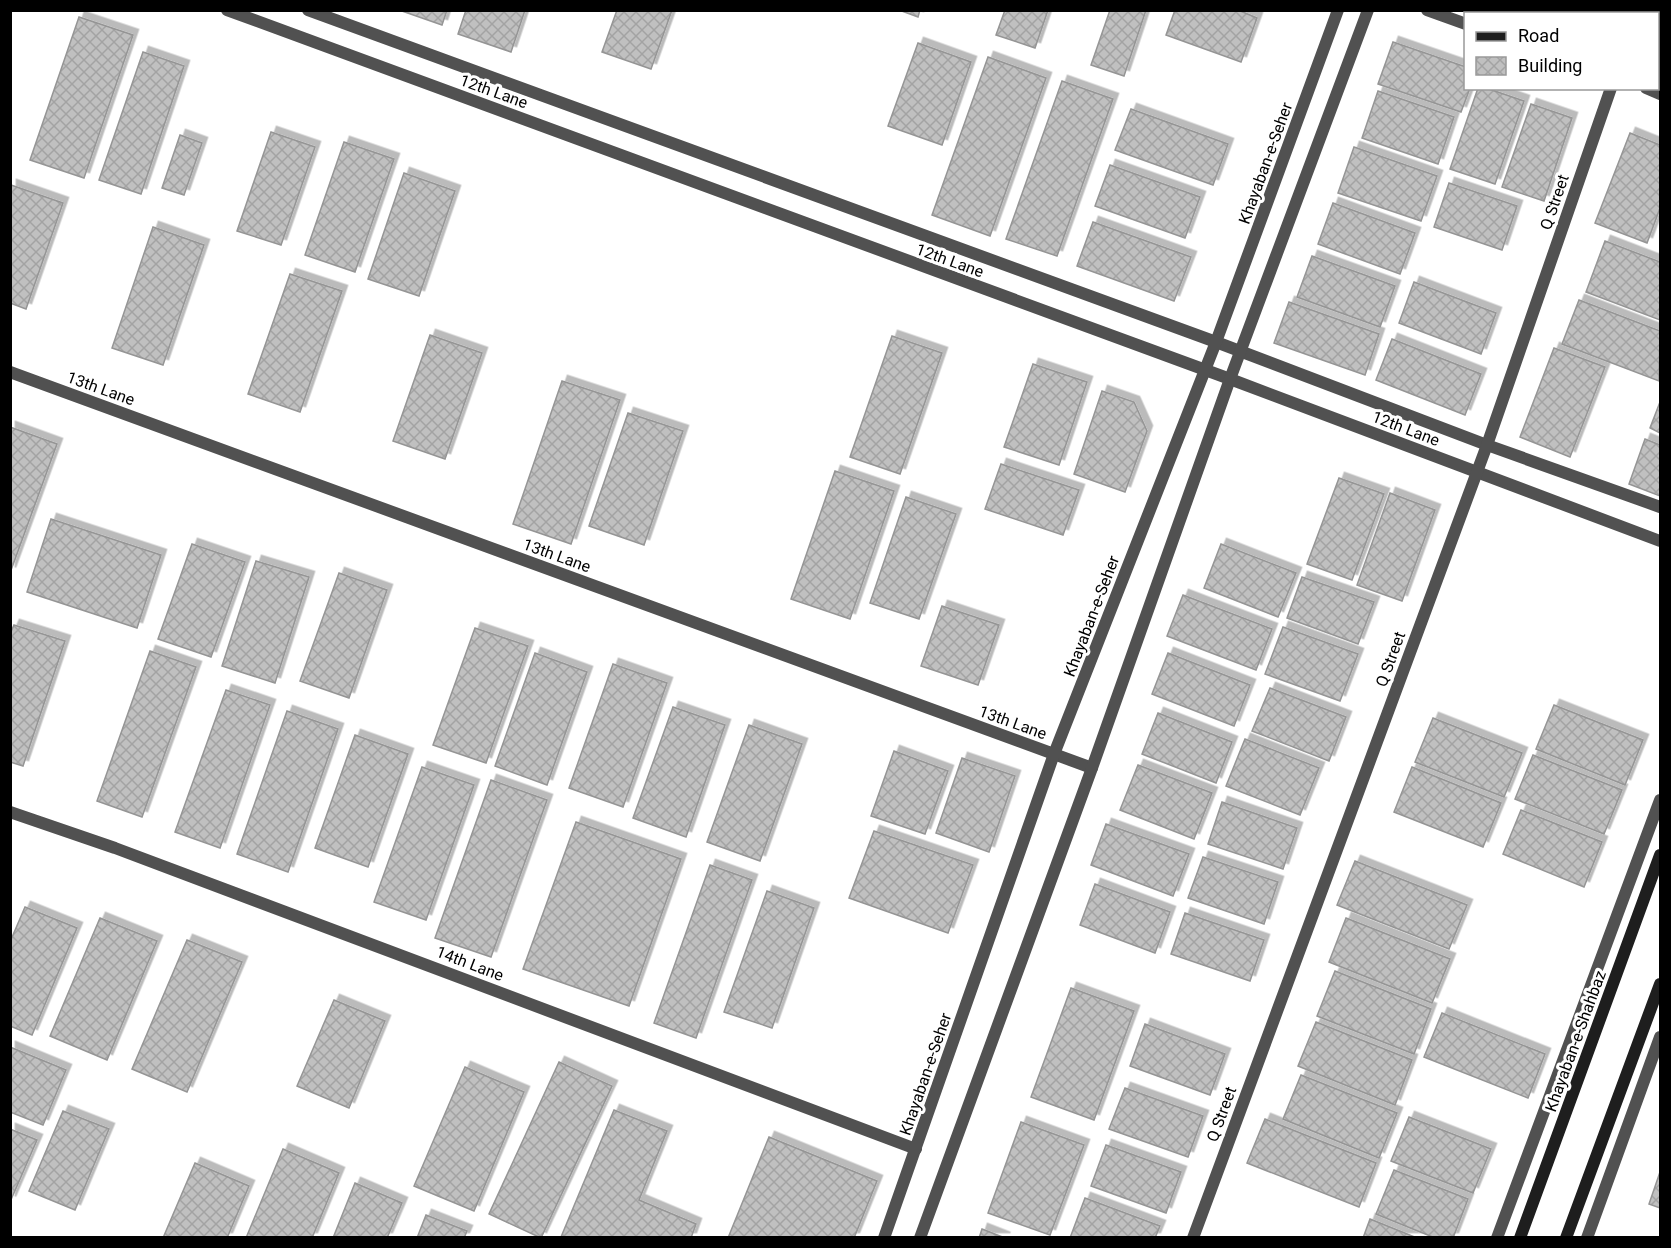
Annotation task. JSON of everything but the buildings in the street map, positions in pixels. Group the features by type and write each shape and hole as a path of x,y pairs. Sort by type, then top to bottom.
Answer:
{"main road":[{"name":"Khayaban-e-Shahbaz","path":"1520,1238 1660,855"},
{"path":"1566,1238 1660,984"}],"street":[{"name":"12th Lane","path":"227,10 1230,379 1660,541"},
{"name":"12th Lane","path":"308,10 1660,507"},
{"name":"Khayaban-e-Seher","path":"884,1238 1054,754 1216,342 1338,10"},
{"path":"920,1238 1092,768 1230,379 1368,10"},
{"path":"1427,10 1464,23"},
{"name":"Q Street","path":"1193,1238 1477,473 1610,90"},
{"name":"13th Lane","path":"10,372 1092,768"},
{"path":"1497,1238 1660,800"},
{"name":"14th Lane","path":"10,812 115,848 916,1149"},
{"path":"1587,1238 1660,1037"}]}
